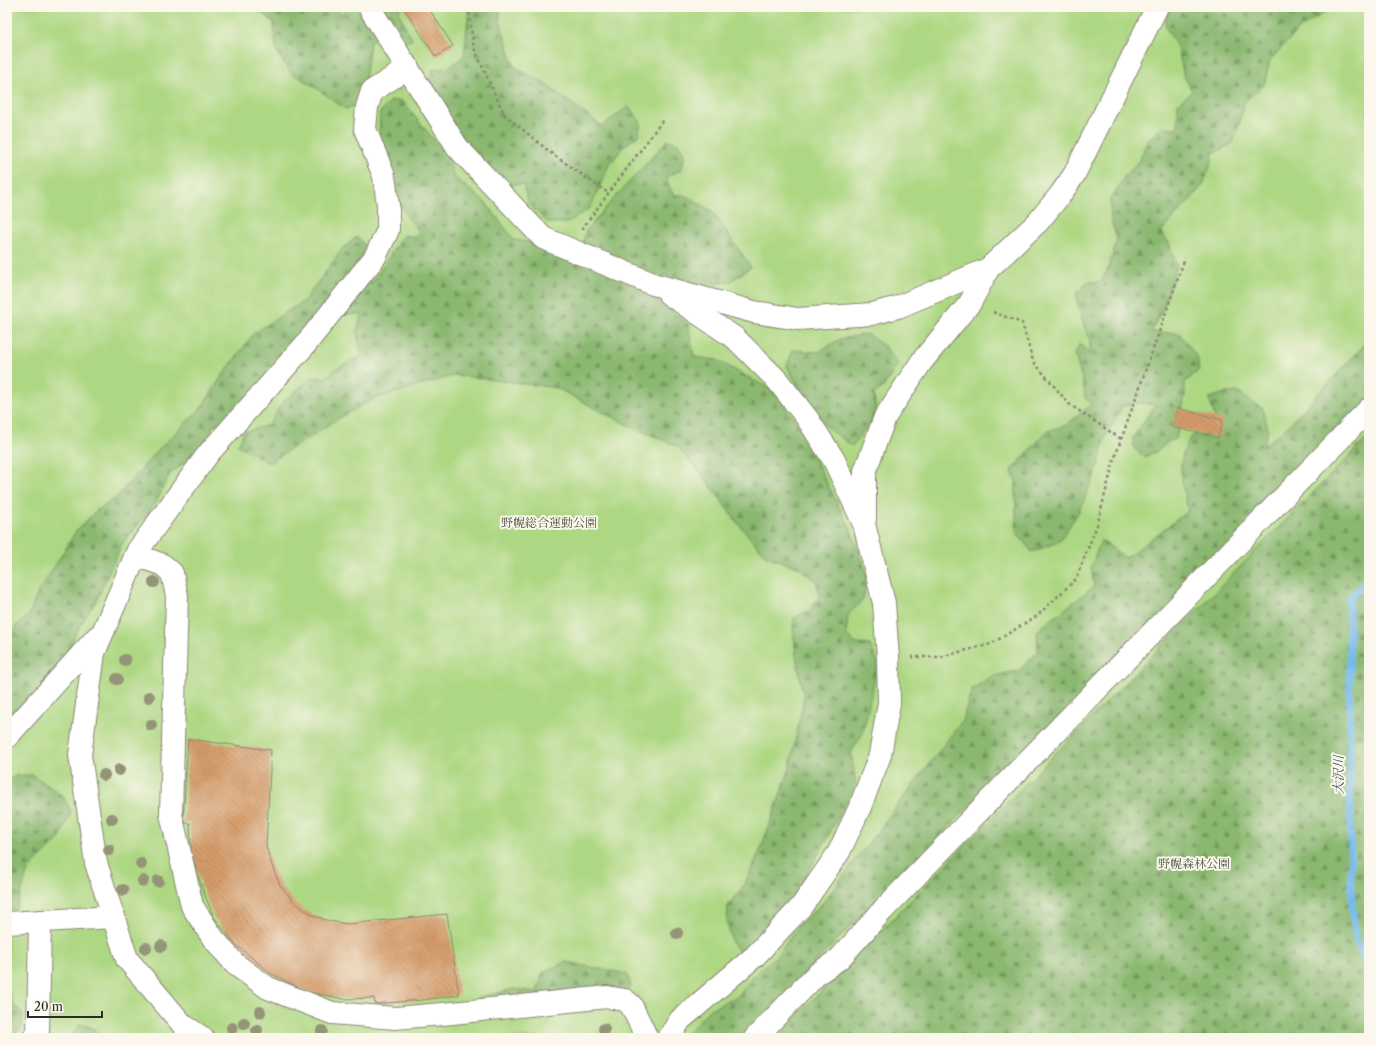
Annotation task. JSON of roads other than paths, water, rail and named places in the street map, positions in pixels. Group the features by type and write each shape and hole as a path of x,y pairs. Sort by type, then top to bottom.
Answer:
{"lane":[{"path":"369,7 458,148 543,238 653,284 754,312 798,319 872,314 898,307 988,269"},
{"path":"864,524 865,471 885,417 922,361 970,303 988,269 1038,222 1074,175 1157,7"},
{"path":"203,1038 182,1025 127,959 96,863 80,755 94,653 138,550 208,454 305,344 375,257 388,230 388,205 384,176 365,129 367,107 372,91 408,68"},
{"path":"651,1038 675,1029 755,956 801,908 839,852 860,807 880,755 888,703 888,658 884,603 864,524 834,460 807,418 777,380 735,338 653,284"},
{"path":"755,1038 817,974 839,959 883,910 1369,409"},
{"path":"136,555 163,565 172,573 177,596 171,814 181,865 192,906 212,938 234,964 268,988 332,1013 395,1018 607,998 625,1000 631,1005 647,1038"},
{"path":"7,737 104,630"},
{"path":"7,923 114,917"},
{"path":"34,1038 38,1034 40,921"}],"waterway":[{"name":"大沢川","path":"1369,578 1349,599 1351,888 1355,936 1369,978"}],"park label":[{"name":"野幌総合運動公園","path":"549,522"},
{"name":"野幌森林公園","path":"1194,863"}]}
